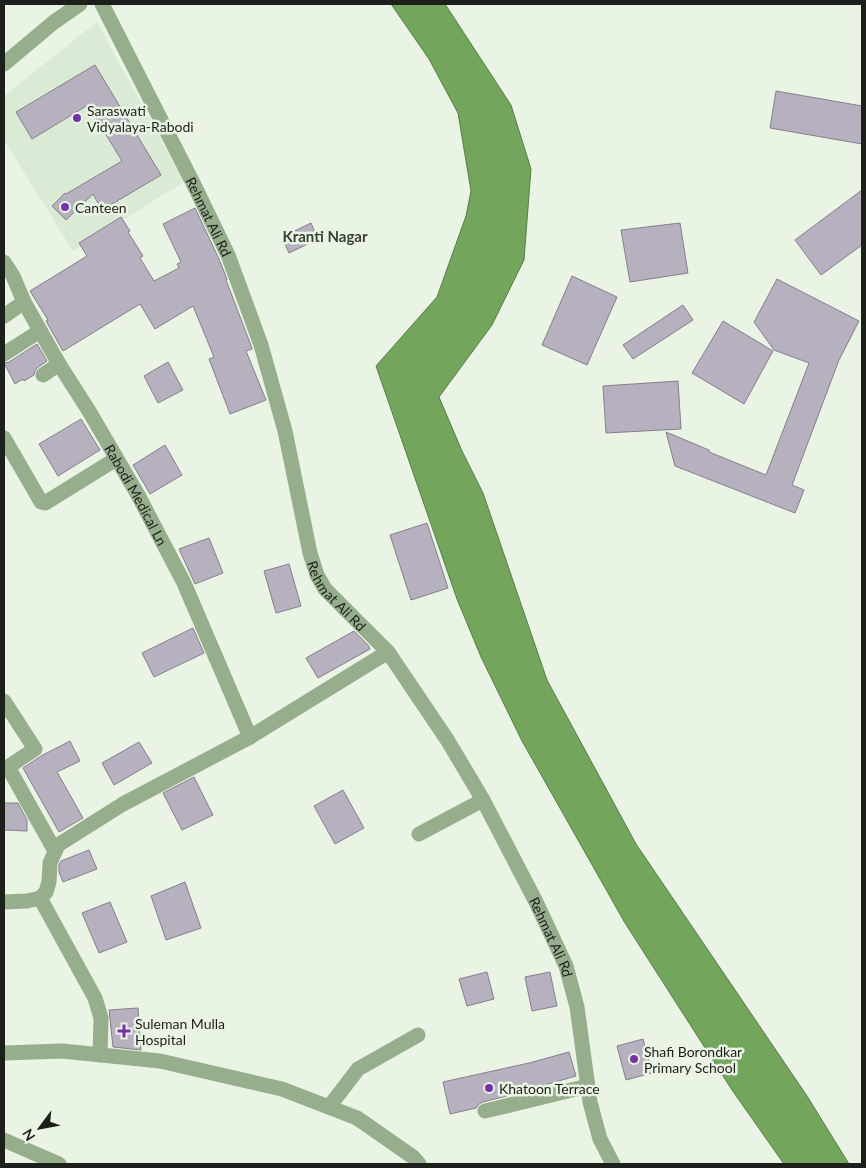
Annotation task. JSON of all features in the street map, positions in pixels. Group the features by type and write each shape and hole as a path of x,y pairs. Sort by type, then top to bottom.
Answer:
{"street":[{"path":"4,64 54,22 80,4"},
{"name":"Rehmat Ali Rd","path":"102,4 228,255 261,344 285,431 310,553 317,575 325,589 388,652 448,741 482,800 536,902 566,966 577,1007 590,1102 600,1139 613,1164"},
{"name":"Rabodi Medical Ln","path":"4,262 13,276 24,302 40,331 138,495 184,583 250,737"},
{"path":"4,316 24,302"},
{"path":"4,354 40,331"},
{"path":"43,375 59,364"},
{"path":"4,438 41,502 45,503 116,459"},
{"path":"4,902 27,901 40,898 46,892 50,863 58,845 123,804 250,737 388,652"},
{"path":"4,701 35,750 8,767 55,851"},
{"path":"419,834 482,800"},
{"path":"40,898 95,998 101,1018 100,1055"},
{"path":"330,1108 358,1069 418,1035"},
{"path":"4,1053 62,1051 160,1061 282,1090 357,1118 413,1156 419,1164"},
{"path":"485,1111 588,1086"},
{"path":"4,1140 59,1164"}],"shaded area":[{"path":"391,4 445,4 511,105 531,169 524,260 492,325 439,397 462,451 483,493 547,680 636,844 807,1096 849,1164 784,1164 732,1090 625,923 522,741 481,657 457,599 376,366 437,297 466,216 471,191 458,113 429,59"},
{"name":"Saraswati Vidyalaya-Rabodi","path":"97,22 184,182 73,251 4,140 4,96"}],"building":[{"name":"Saraswati Vidyalaya-Rabodi","path":"95,65 161,175 102,210 93,194 66,220 52,206 65,193 122,161 88,105 32,139 16,112"},
{"path":"776,91 862,106 862,144 770,128"},
{"path":"862,190 862,245 821,275 795,240"},
{"path":"195,208 227,279 252,348 246,351 266,400 230,414 209,359 214,357 193,306 155,329 140,304 63,351 46,321 48,320 30,291 87,256 79,243 121,217 143,256 140,258 154,281 179,268 177,264 181,262 163,224"},
{"path":"311,223 318,239 289,253 282,237"},
{"path":"680,223 688,273 630,282 621,230"},
{"path":"572,276 617,297 587,365 542,345"},
{"path":"777,279 859,321 839,360 792,485 804,490 795,513 675,466 666,432 766,475 809,363 774,350 754,322"},
{"path":"683,305 693,320 633,359 623,345"},
{"path":"723,321 773,351 744,404 692,373"},
{"path":"37,344 47,361 37,368 34,375 15,384 4,363 9,362"},
{"path":"168,362 183,390 158,403 144,376"},
{"path":"678,381 681,429 606,433 603,386"},
{"path":"81,419 100,450 58,476 39,444"},
{"path":"165,445 182,475 150,494 133,465"},
{"path":"427,523 448,588 411,600 390,535"},
{"path":"209,538 223,573 195,584 179,549"},
{"path":"289,564 301,606 276,613 264,571"},
{"path":"193,628 204,653 154,677 142,653"},
{"path":"354,631 370,649 318,678 306,658"},
{"path":"70,741 80,761 57,772 83,818 59,832 23,768"},
{"path":"139,742 152,763 114,785 102,763"},
{"path":"194,777 213,815 182,830 163,793"},
{"path":"343,790 364,828 335,844 314,806"},
{"path":"4,803 18,803 27,820 27,831 4,830"},
{"path":"89,850 97,869 63,882 59,872 61,861"},
{"path":"185,882 201,928 166,940 151,896"},
{"path":"110,902 127,942 99,953 82,913"},
{"path":"487,972 494,999 467,1006 459,979"},
{"path":"550,972 557,1006 532,1011 525,977"},
{"path":"138,1008 141,1050 113,1047 109,1010"},
{"name":"Shafi Borondkar Primary School","path":"643,1039 652,1073 626,1080 617,1046"},
{"name":"Khatoon Terrace","path":"569,1052 576,1076 483,1102 476,1108 450,1114 443,1082"}],"place":[{"name":"Saraswati Vidyalaya-Rabodi","path":"77,118"},
{"name":"Canteen","path":"65,207"},
{"name":"Suleman Mulla Hospital","path":"124,1031"},
{"name":"Shafi Borondkar Primary School","path":"634,1059"},
{"name":"Khatoon Terrace","path":"489,1088"}],"district":[{"name":"Kranti Nagar","path":"325,236"}]}
